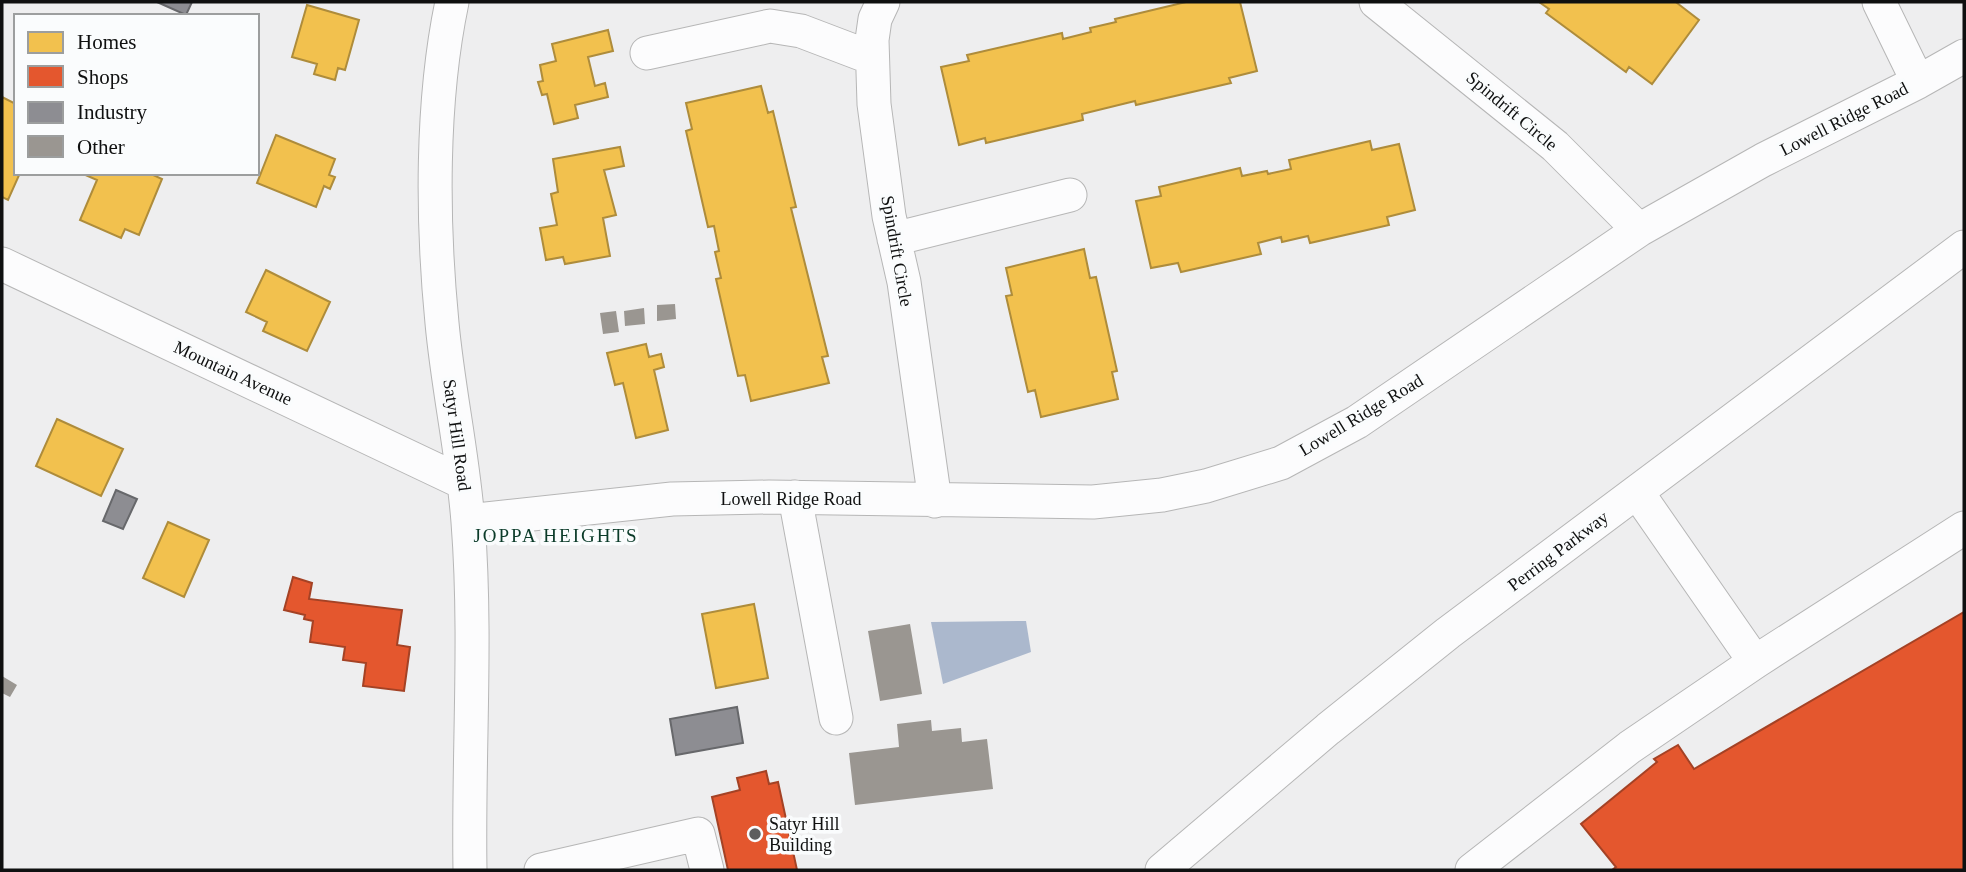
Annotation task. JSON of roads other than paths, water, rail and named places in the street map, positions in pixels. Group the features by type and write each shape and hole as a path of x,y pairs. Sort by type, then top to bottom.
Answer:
{"street":[{"name":"Satyr Hill Road","path":"452,2 442,75 436,167 436,253 442,324 468,521 472,601 470,870"},
{"name":"Spindrift Circle","path":"883,2 875,19 872,40 874,104 894,239 904,282 935,501"},
{"name":"Spindrift Circle","path":"1376,2 1555,146 1639,230"},
{"path":"1879,2 1918,82"},
{"path":"647,53 770,26 801,31 873,58"},
{"name":"Lowell Ridge Road","path":"468,521 672,499 1093,502 1162,495 1206,486 1281,463 1357,422 1639,230 1763,160 1964,56"},
{"path":"894,239 1070,195"},
{"name":"Perring Parkway","path":"1162,870 1328,729 1448,634 1964,247"},
{"name":"Mountain Avenue","path":"2,264 464,483"},
{"path":"1637,492 1755,662"},
{"path":"795,498 836,718"},
{"path":"1472,870 1630,747 1755,662 1964,528"},
{"path":"541,870 698,834 707,870"}],"water":[{"path":"1026,621 1031,652 943,684 931,622"}],"place":[{"name":"Satyr Hill Building","path":"755,834"}],"district":[{"name":"JOPPA HEIGHTS","path":"556,535"}]}
